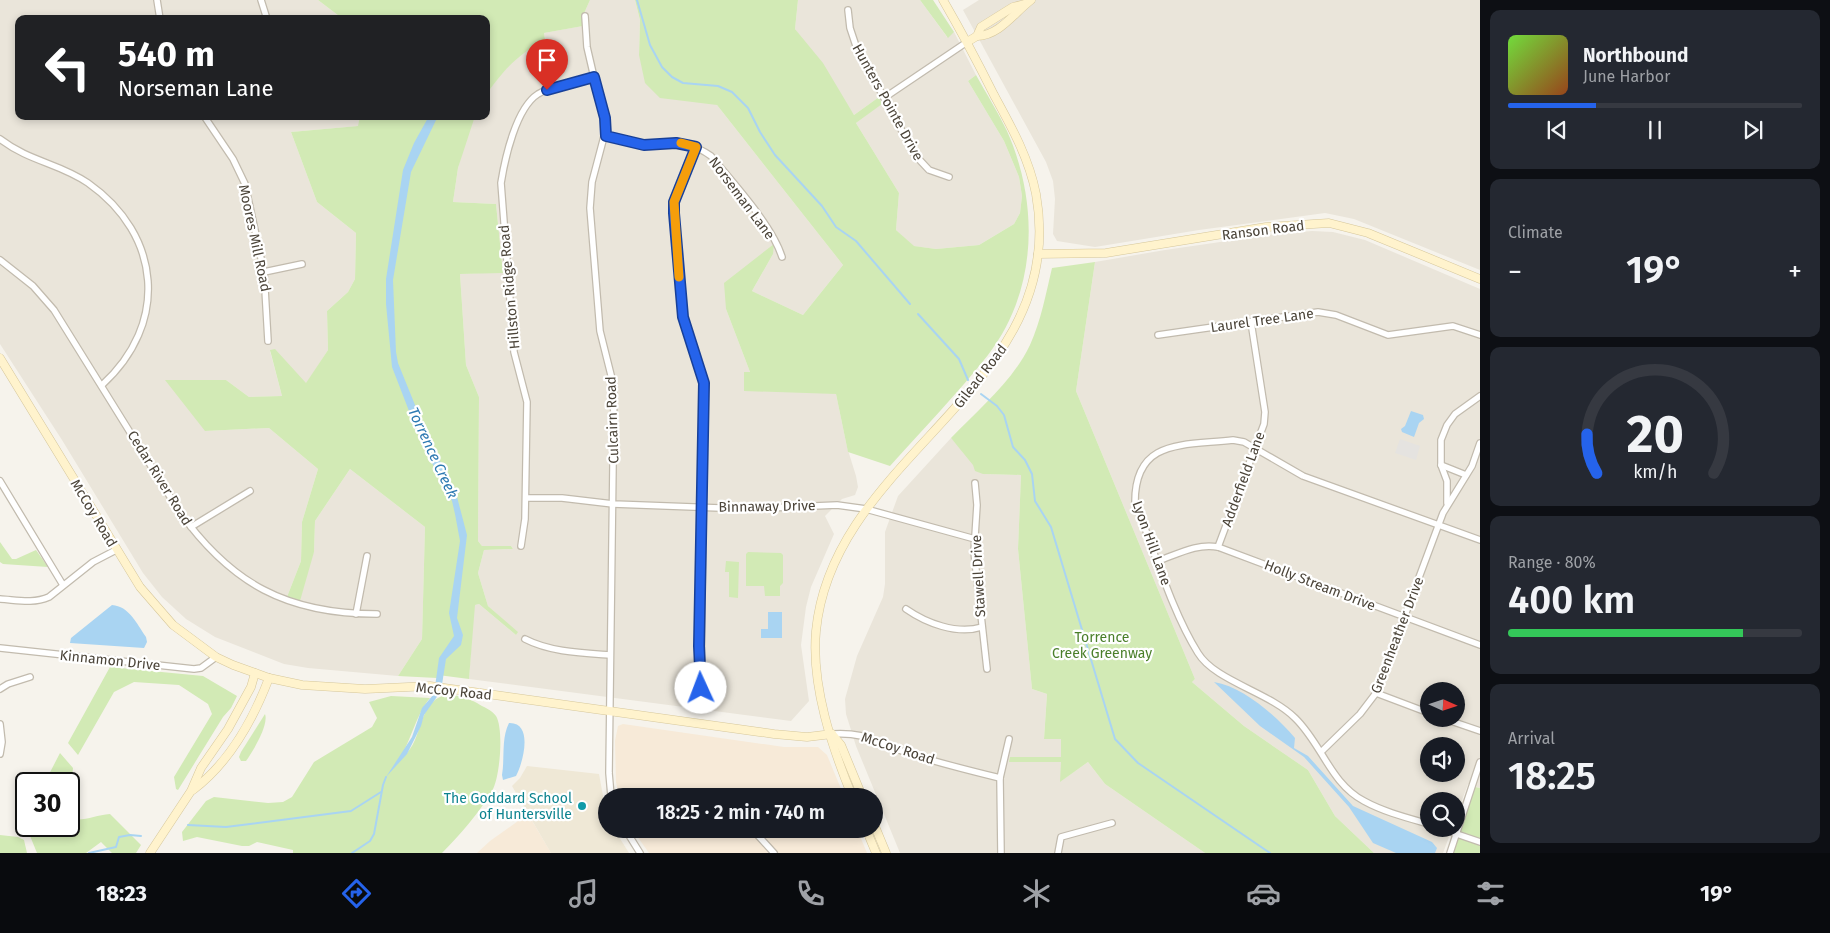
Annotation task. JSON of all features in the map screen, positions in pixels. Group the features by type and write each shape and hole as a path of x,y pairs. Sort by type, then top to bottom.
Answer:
{"main road":[{"name":"Gilead Road","path":"849,788 833,748 832,734 817,674 817,625 823,594 838,554 866,509 1000,354 1026,304 1038,254 1037,208 1028,166 1016,136 943,0"},
{"path":"967,42 977,36 986,36 1017,14 1028,2"},
{"name":"Ranson Road","path":"1038,254 1106,253 1266,228 1329,223 1353,227 1480,279"},
{"name":"McCoy Road","path":"0,358 140,587 162,613 186,636 216,656 269,678 302,685 330,688 430,686 790,736 807,737 832,734"},
{"path":"150,853 192,791 201,768 228,729 251,687 255,673"},
{"path":"192,791 210,777 244,734 269,678"},
{"name":"Gilead Road","path":"832,734 841,745 859,788"},
{"path":"870,838 876,853"},
{"path":"880,838 886,853"}],"street":[{"path":"157,0 159,15"},
{"path":"261,0 266,15"},
{"name":"Hunters Pointe Drive","path":"848,10 853,39 915,155 929,170 949,177"},
{"name":"Culcairn Road","path":"585,16 585,37 605,118 606,136 592,182 590,208 600,331 614,378 610,655 610,788"},
{"path":"884,98 967,42"},
{"name":"Hillston Ridge Road","path":"521,546 526,519 527,402 516,361 510,311 501,183 504,167 519,120 529,102 547,90 594,77"},
{"name":"Moores Mill Road","path":"207,120 241,175 250,204 264,272 268,341"},
{"name":"Norseman Lane","path":"606,136 644,145 676,143 696,147 711,156 766,226 779,247 782,257"},
{"path":"0,139 20,154 61,168 87,182 120,213 137,242 145,266 148,287 146,318 131,352 121,367 102,385"},
{"path":"696,147 674,202 674,213 683,317 704,383 701,506 701,688"},
{"name":"Cedar River Road","path":"0,260 20,274 44,298 63,323 191,527 227,565 273,595 308,608 329,612 377,614"},
{"path":"264,272 302,264"},
{"name":"Laurel Tree Lane","path":"1158,335 1318,312 1336,315 1388,335 1453,326 1480,335"},
{"name":"Adderfield Lane","path":"1218,547 1264,424 1264,412 1251,322"},
{"name":"Greenheather Drive","path":"1447,503 1447,481 1441,465 1442,440 1447,425 1455,414 1480,396"},
{"name":"Lyon Hill Lane","path":"1420,821 1364,801 1340,784 1322,751 1295,718 1276,703 1214,670 1199,654 1186,631 1135,502 1135,484 1138,472 1149,459 1160,451 1233,440 1244,442 1303,476 1480,540"},
{"name":"Greenheather Drive","path":"1322,751 1360,714 1376,692 1447,503 1466,475 1480,443"},
{"path":"1441,465 1466,475"},
{"path":"0,481 63,585"},
{"name":"Stawell Drive","path":"975,483 977,504 975,539 987,669"},
{"path":"191,527 250,491"},
{"name":"Binnaway Drive","path":"526,498 562,498 613,504 747,509 837,505 866,509 975,539"},
{"name":"Holly Stream Drive","path":"1158,561 1194,547 1207,545 1218,547 1480,645"},
{"path":"0,598 34,602 41,600 93,562 116,550"},
{"path":"356,614 367,556"},
{"path":"906,609 919,617 946,626 964,630 982,627"},
{"path":"525,639 554,648 610,655"},
{"name":"Kinnamon Drive","path":"0,648 194,669 201,668 216,656"},
{"path":"0,689 8,684 30,677"},
{"path":"1376,692 1420,709"},
{"path":"0,724 2,742 0,754"},
{"path":"1465,726 1480,731"},
{"name":"McCoy Road","path":"832,734 852,733 862,735 902,751 1000,778"},
{"path":"1000,853 1000,778 1009,739"},
{"path":"1465,807 1480,762"},
{"path":"1058,853 1061,837 1112,823"},
{"path":"1450,853 1455,837"},
{"path":"1465,837 1480,842"},
{"path":"630,838 640,853"},
{"path":"760,838 774,853"}],"shaded area":[{"path":"0,0 318,0 338,15 15,15 15,120 360,120 359,126 291,132 317,202 356,233 355,279 348,292 327,311 328,350 306,384 270,351 282,396 249,397 226,380 205,431 269,428 318,469 302,522 301,561 287,597 314,552 315,521 350,469 425,527 422,639 398,676 284,664 215,637 186,619 162,597 143,573 62,440 0,344"},
{"path":"590,0 635,0 640,20 639,55 717,105 843,265 803,315 752,291 773,254 726,309 750,372 836,394 858,487 855,495 842,499 825,516 834,534 811,587 806,607 801,645 809,701 791,721 469,679 474,605 479,604 516,635 517,632 488,606 478,573 484,550 513,549 511,546 482,546 478,541 479,397 466,365 460,274 503,272 496,204 453,202 458,168 473,120 490,120 490,89 500,75 520,54 545,39 544,33 582,26 582,18"},
{"path":"798,0 920,0 947,37 954,32 976,75 968,81 1004,141 1019,177 1022,196 1020,213 1014,224 979,245 936,249 913,246 896,230 899,193 856,123 882,103 879,97 854,115 795,29"},
{"path":"979,0 1480,0 1480,270 1354,219 1325,213 1199,230 1095,247 1057,241 1053,234 1055,199 1053,181 1046,162 963,10"},
{"path":"1312,231 1333,232 1365,240 1480,289 1480,788 1468,784 1465,792 1420,792 1420,837 1449,837 1443,853 1374,853 1335,816 1308,770 1244,726 1192,682 1195,679 1076,391 1095,262 1275,234"},
{"path":"951,438 984,474 1021,475 1018,549 1032,689 1047,694 1044,738 1061,739 1061,757 1010,757 1061,762 1061,781 1088,762 1105,784 1205,853 900,853 883,812 883,788 873,788 856,746 846,714 845,699 857,656 883,597 885,584 885,532 898,496"},
{"path":"1400,439 1420,446 1416,460 1395,453"},
{"path":"623,724 784,747 818,747 827,755 841,788 617,788 615,741 618,726"},
{"path":"527,766 599,774 602,788 598,788 598,838 620,838 629,853 551,853 512,786 520,778"},
{"path":"528,814 551,853 477,853 490,841"},
{"path":"638,838 861,838 867,853 649,853"}],"green space":[{"path":"318,0 590,0 582,18 583,26 544,33 545,39 512,63 490,89 490,15 338,15"},
{"path":"635,0 798,0 795,29 823,63 854,115 879,97 882,104 856,123 899,193 896,230 914,246 936,249 979,245 1014,224 1020,213 1022,196 1019,177 1004,141 968,81 976,75 1000,117 1017,159 1025,187 1028,216 1028,246 1024,275 1017,303 1004,330 988,355 953,397 890,466 848,452 836,394 744,391 744,372 750,372 726,309 724,283 774,244 773,254 752,291 803,315 843,265 717,105 660,98 645,83 639,55 640,20"},
{"path":"920,0 933,0 954,32 948,38"},
{"path":"359,120 474,120 458,168 453,202 496,204 503,273 460,274 466,365 479,397 478,541 482,546 511,546 513,549 484,550 478,573 488,606 518,632 516,635 479,604 475,605 469,679 438,675 437,678 398,676 422,639 425,527 350,469 315,521 314,552 300,601 287,597 301,561 302,522 318,469 269,428 205,431 165,380 226,380 249,397 282,396 270,350 275,349 306,383 328,350 327,311 348,292 355,279 356,233 317,202 291,132 358,126"},
{"name":"Torrence Creek Greenway","path":"1095,262 1076,391 1195,679 1192,682 1244,726 1308,770 1335,816 1374,853 1205,853 1105,784 1088,762 1060,782 1061,762 1009,762 1010,757 1061,757 1061,739 1044,739 1047,694 1032,689 1018,549 1021,475 983,474 975,471 973,465 951,438 1005,383 1023,358 1037,326 1052,268"},
{"path":"0,542 12,559 36,550 48,567 3,564 0,562"},
{"path":"748,552 781,553 783,555 783,583 780,586 780,596 765,596 764,586 746,586 746,554"},
{"path":"726,561 739,562 738,598 729,597 729,572 725,572"},
{"path":"110,667 203,676 237,696 178,790 176,789 174,777 212,714 208,704 179,685 134,682 114,692 78,755 68,743"},
{"path":"454,695 473,701 492,712 498,722 500,754 495,785 475,816 442,853 293,853 293,850 257,842 249,846 242,846 197,837 183,841 182,832 206,801 214,797 268,803 283,802 292,797 314,762 372,727 377,718 369,702 391,696 430,698 421,711 400,758 413,745 427,709 432,702 440,697"},
{"path":"265,714 265,725 260,738 246,761 241,761 239,757 241,752"},
{"path":"60,753 73,768 73,772 50,772"},
{"path":"1471,786 1480,788 1480,853 1450,853 1455,837 1465,837 1465,805"},
{"path":"110,814 141,845 136,853 112,853 101,842 86,853 37,853 30,837 80,837 80,819"},
{"path":"0,835 18,837 24,840 27,853 0,853"}],"water":[{"path":"427,120 436,120 411,172 393,280 396,352 398,363 428,437 456,493 467,535 457,618 463,635 461,645 446,659 441,691 424,715 421,726 407,754 386,777 412,737 422,708 434,694 439,658 454,636 449,613 460,541 452,501 421,442 392,367 386,304 386,279 403,170 414,143"},
{"path":"1411,411 1423,415 1424,419 1419,423 1414,437 1402,432 1401,429 1405,426"},
{"path":"112,605 128,612 136,621 146,637 147,642 144,648 70,643 71,638"},
{"path":"768,612 782,612 782,638 761,638 761,629 768,629"},
{"path":"1214,682 1248,696 1269,712 1295,738 1294,748 1308,756 1353,806 1432,842 1437,848 1435,853 1396,853 1373,843 1349,807 1304,757 1260,726"},
{"path":"509,723 517,724 522,729 524,744 516,776 503,780 504,742"}],"waterway":[{"path":"637,0 650,45 662,67 672,77 683,83 718,86 732,92 748,108 760,132 775,155 822,206 836,227 856,241 910,304"},
{"path":"918,314 959,359 968,380"},
{"path":"981,394 997,406 1004,415 1013,447 1025,460 1032,474 1035,501 1051,527 1115,739 1138,763 1270,853"},
{"name":"Torrence Creek","path":"352,853 370,841 374,834 386,777"},
{"path":"188,825 226,827 351,811 381,792"},
{"path":"89,853 116,847 119,837 141,836"}],"slow traffic":[{"path":"679,277 675,242 674,202 696,147 681,143"}],"place":[{"name":"The Goddard School of Huntersville","path":"582,806"}],"route":[{"path":"547,90 594,77 605,118 606,136 644,145 676,143 696,147 674,202 674,213 675,242 683,317 689,342 704,383 699,646 701,688"}]}
